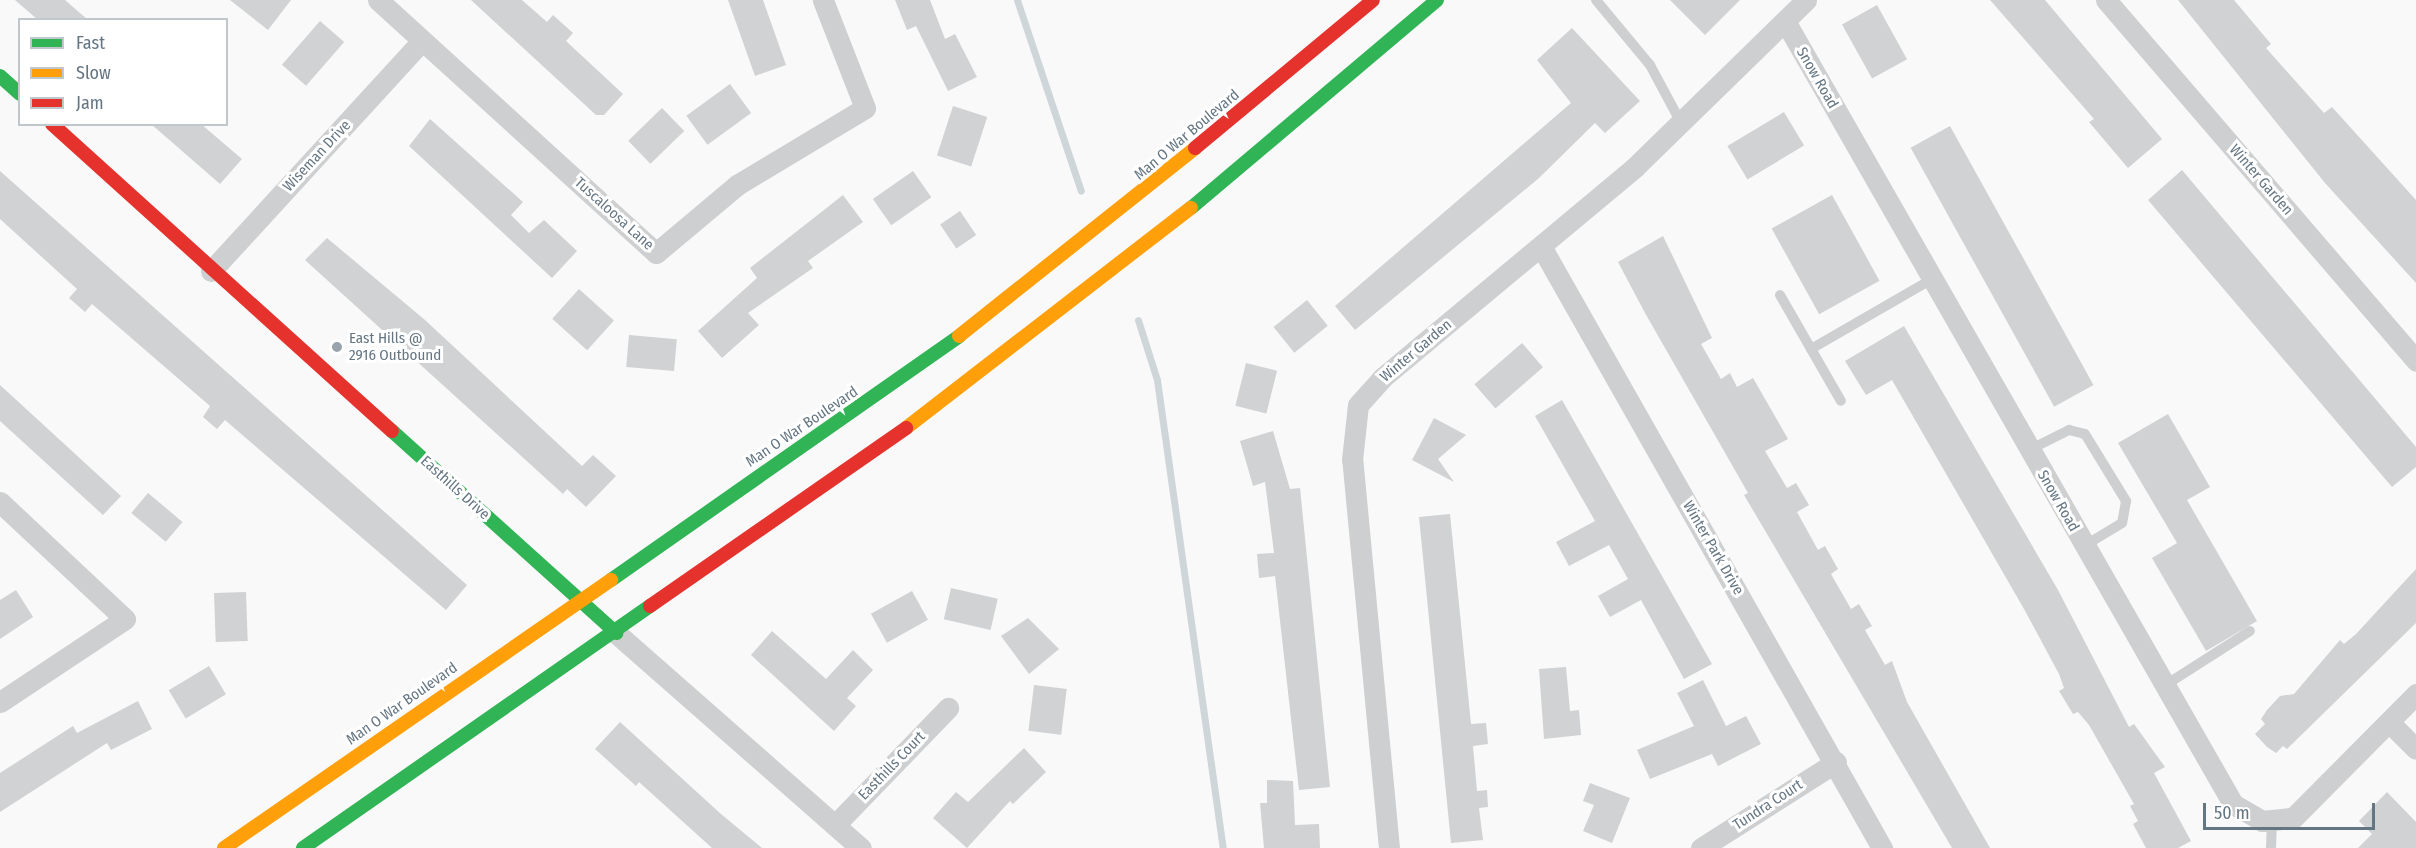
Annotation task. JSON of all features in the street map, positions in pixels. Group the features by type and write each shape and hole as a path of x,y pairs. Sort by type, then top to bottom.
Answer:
{"main road":[{"name":"Man O War Boulevard","path":"224,848 578,598 884,392 1075,249 1373,0"},
{"path":"303,848 616,633 1052,320 1316,108 1437,0"},
{"path":"0,76 18,92"},
{"name":"Easthills Drive","path":"54,126 212,271 616,633"}],"street":[{"name":"Tuscaloosa Lane","path":"378,0 657,253 737,185 865,108 824,0"},
{"name":"Winter Garden","path":"1389,848 1352,460 1354,415 1382,378 1542,248 1680,121 1806,0"},
{"name":"Winter Garden","path":"2106,0 2416,361"},
{"name":"Snow Road","path":"1785,21 2233,804 2272,823"},
{"name":"Wiseman Drive","path":"212,271 422,41"},
{"name":"Winter Park Drive","path":"1542,248 1836,762 1882,848"},
{"path":"0,502 125,619 0,702"},
{"name":"Easthills Drive","path":"616,633 861,848"},
{"path":"2272,823 2306,808 2416,694"},
{"name":"Easthills Court","path":"835,825 948,708"},
{"path":"2389,722 2416,749"},
{"name":"Tundra Court","path":"1701,848 1836,762"}],"lane":[{"path":"1596,0 1650,65 1680,121"},
{"path":"1811,349 1932,279"},
{"path":"1780,295 1840,401"},
{"path":"2029,450 2069,430 2085,434 2126,501 2122,524 2084,546"},
{"path":"2164,686 2250,631"},
{"path":"2271,848 2272,823"}],"building":[{"path":"15,0 65,0 86,18 36,18"},
{"path":"230,0 291,0 268,30"},
{"path":"471,0 522,0 547,22 553,15 573,33 566,41 623,94 604,115 596,115"},
{"path":"728,0 763,0 786,65 755,76"},
{"path":"895,0 930,0 945,39 955,34 977,77 948,91 916,26 907,30"},
{"path":"1670,0 1740,0 1705,35"},
{"path":"1990,0 2045,0 2162,139 2128,168 2089,122 2094,119"},
{"path":"2178,0 2234,0 2271,44 2266,48 2324,113 2332,107 2416,200 2416,283 2325,183"},
{"path":"1877,5 1907,59 1872,79 1842,24"},
{"path":"320,21 344,42 306,86 282,65"},
{"path":"1572,28 1640,101 1605,133 1595,123 1539,178 1355,330 1335,306 1571,103 1537,60"},
{"path":"730,84 751,113 707,145 686,116"},
{"path":"953,106 987,117 971,167 937,155"},
{"path":"662,108 684,131 650,164 628,141"},
{"path":"1784,112 1804,145 1748,179 1727,146"},
{"path":"430,119 523,202 511,215 529,233 544,220 577,251 552,278 409,146"},
{"path":"153,126 203,126 242,159 220,184"},
{"path":"1950,126 2094,385 2054,407 1911,148"},
{"path":"2182,170 2416,447 2416,467 2392,487 2148,200"},
{"path":"0,171 467,585 446,610 225,420 217,429 203,417 210,406 92,304 85,312 69,298 77,289 0,219"},
{"path":"913,171 931,197 891,225 873,199"},
{"path":"843,195 863,222 808,261 813,268 748,313 759,325 722,358 698,331 757,278 750,268"},
{"path":"1832,195 1880,281 1819,314 1772,228"},
{"path":"960,211 976,235 956,248 940,224"},
{"path":"1663,236 1712,338 1701,344 1721,379 1730,373 1737,387 1753,378 1788,439 1765,451 1787,488 1796,483 1809,505 1797,512 1818,550 1825,546 1838,569 1831,574 1851,609 1859,604 1872,626 1865,630 1885,665 1892,661 1907,702 1990,848 1952,848 1744,495 1748,493 1645,313 1618,262"},
{"path":"327,238 425,320 582,466 593,455 616,476 586,507 567,489 563,494 305,260"},
{"path":"579,289 614,320 587,350 552,319"},
{"path":"1307,300 1328,326 1294,353 1274,327"},
{"path":"1904,326 2058,590 2129,727 2134,724 2165,767 2154,773 2191,841 2178,848 2146,848 2133,824 2138,821 2130,806 2134,804 2089,725 2078,712 2073,714 2059,691 2064,688 2059,674 1892,380 1866,395 1845,361"},
{"path":"629,335 677,339 674,371 626,367"},
{"path":"1522,343 1543,367 1495,408 1474,384"},
{"path":"1246,363 1277,371 1266,413 1235,406"},
{"path":"0,385 121,496 103,515 0,421"},
{"path":"1562,400 1712,664 1684,679 1641,600 1610,617 1598,596 1628,579 1609,545 1569,566 1556,542 1595,521 1535,416"},
{"path":"2168,414 2210,487 2187,500 2257,621 2206,651 2152,558 2177,543 2118,443"},
{"path":"1434,418 1466,435 1438,459 1454,482 1412,460"},
{"path":"1273,431 1290,489 1300,488 1330,787 1299,790 1275,576 1259,578 1257,554 1274,553 1265,482 1253,486 1240,441"},
{"path":"148,493 182,522 166,542 131,513"},
{"path":"1450,514 1471,724 1486,723 1488,744 1473,746 1477,791 1487,790 1488,807 1479,808 1483,840 1451,843 1419,517"},
{"path":"2416,569 2416,623 2287,749 2283,746 2276,753 2267,747 2255,734 2265,724 2261,719 2267,710 2280,696 2294,694 2340,640 2344,644 2356,634"},
{"path":"951,588 998,599 991,630 944,619"},
{"path":"16,590 33,617 0,639 0,600"},
{"path":"912,591 928,620 887,643 871,614"},
{"path":"246,592 248,641 216,642 214,593"},
{"path":"1028,618 1059,649 1029,674 1001,636"},
{"path":"772,631 826,679 853,650 873,670 847,698 856,706 834,731 751,655"},
{"path":"209,666 226,694 186,718 169,690"},
{"path":"1566,667 1570,711 1579,710 1581,735 1544,739 1539,669"},
{"path":"1703,680 1726,726 1746,716 1761,744 1718,766 1712,754 1650,779 1637,750 1694,726 1677,693"},
{"path":"1034,685 1067,689 1061,735 1028,731"},
{"path":"138,701 152,729 111,750 107,743 0,812 0,773 73,726 77,733"},
{"path":"620,722 762,848 712,848 639,782 636,786 595,749"},
{"path":"1024,748 1046,772 1013,804 1010,801 967,848 933,818 956,792 968,802"},
{"path":"1267,780 1293,781 1295,825 1319,824 1320,848 1264,848 1260,803 1267,803"},
{"path":"1590,783 1630,798 1612,843 1583,831 1594,805 1583,801"},
{"path":"2387,792 2416,822 2416,848 2358,848 2372,834 2359,821"}],"waterway":[{"path":"1017,0 1081,191"},
{"path":"1138,320 1157,380 1223,848"}],"traffic: fast":[{"path":"1191,208 1437,0"},
{"path":"0,76 18,92"},
{"path":"611,580 959,336"},
{"path":"392,431 616,633"},
{"path":"303,848 650,606"}],"traffic: slow":[{"path":"959,336 1195,148"},
{"path":"906,428 1191,208"},
{"path":"224,848 611,580"}],"traffic: jam":[{"path":"1195,148 1373,0"},
{"path":"54,126 392,431"},
{"path":"650,606 906,428"}],"place":[{"name":"East Hills @ 2916 Outbound","path":"337,347"}]}
